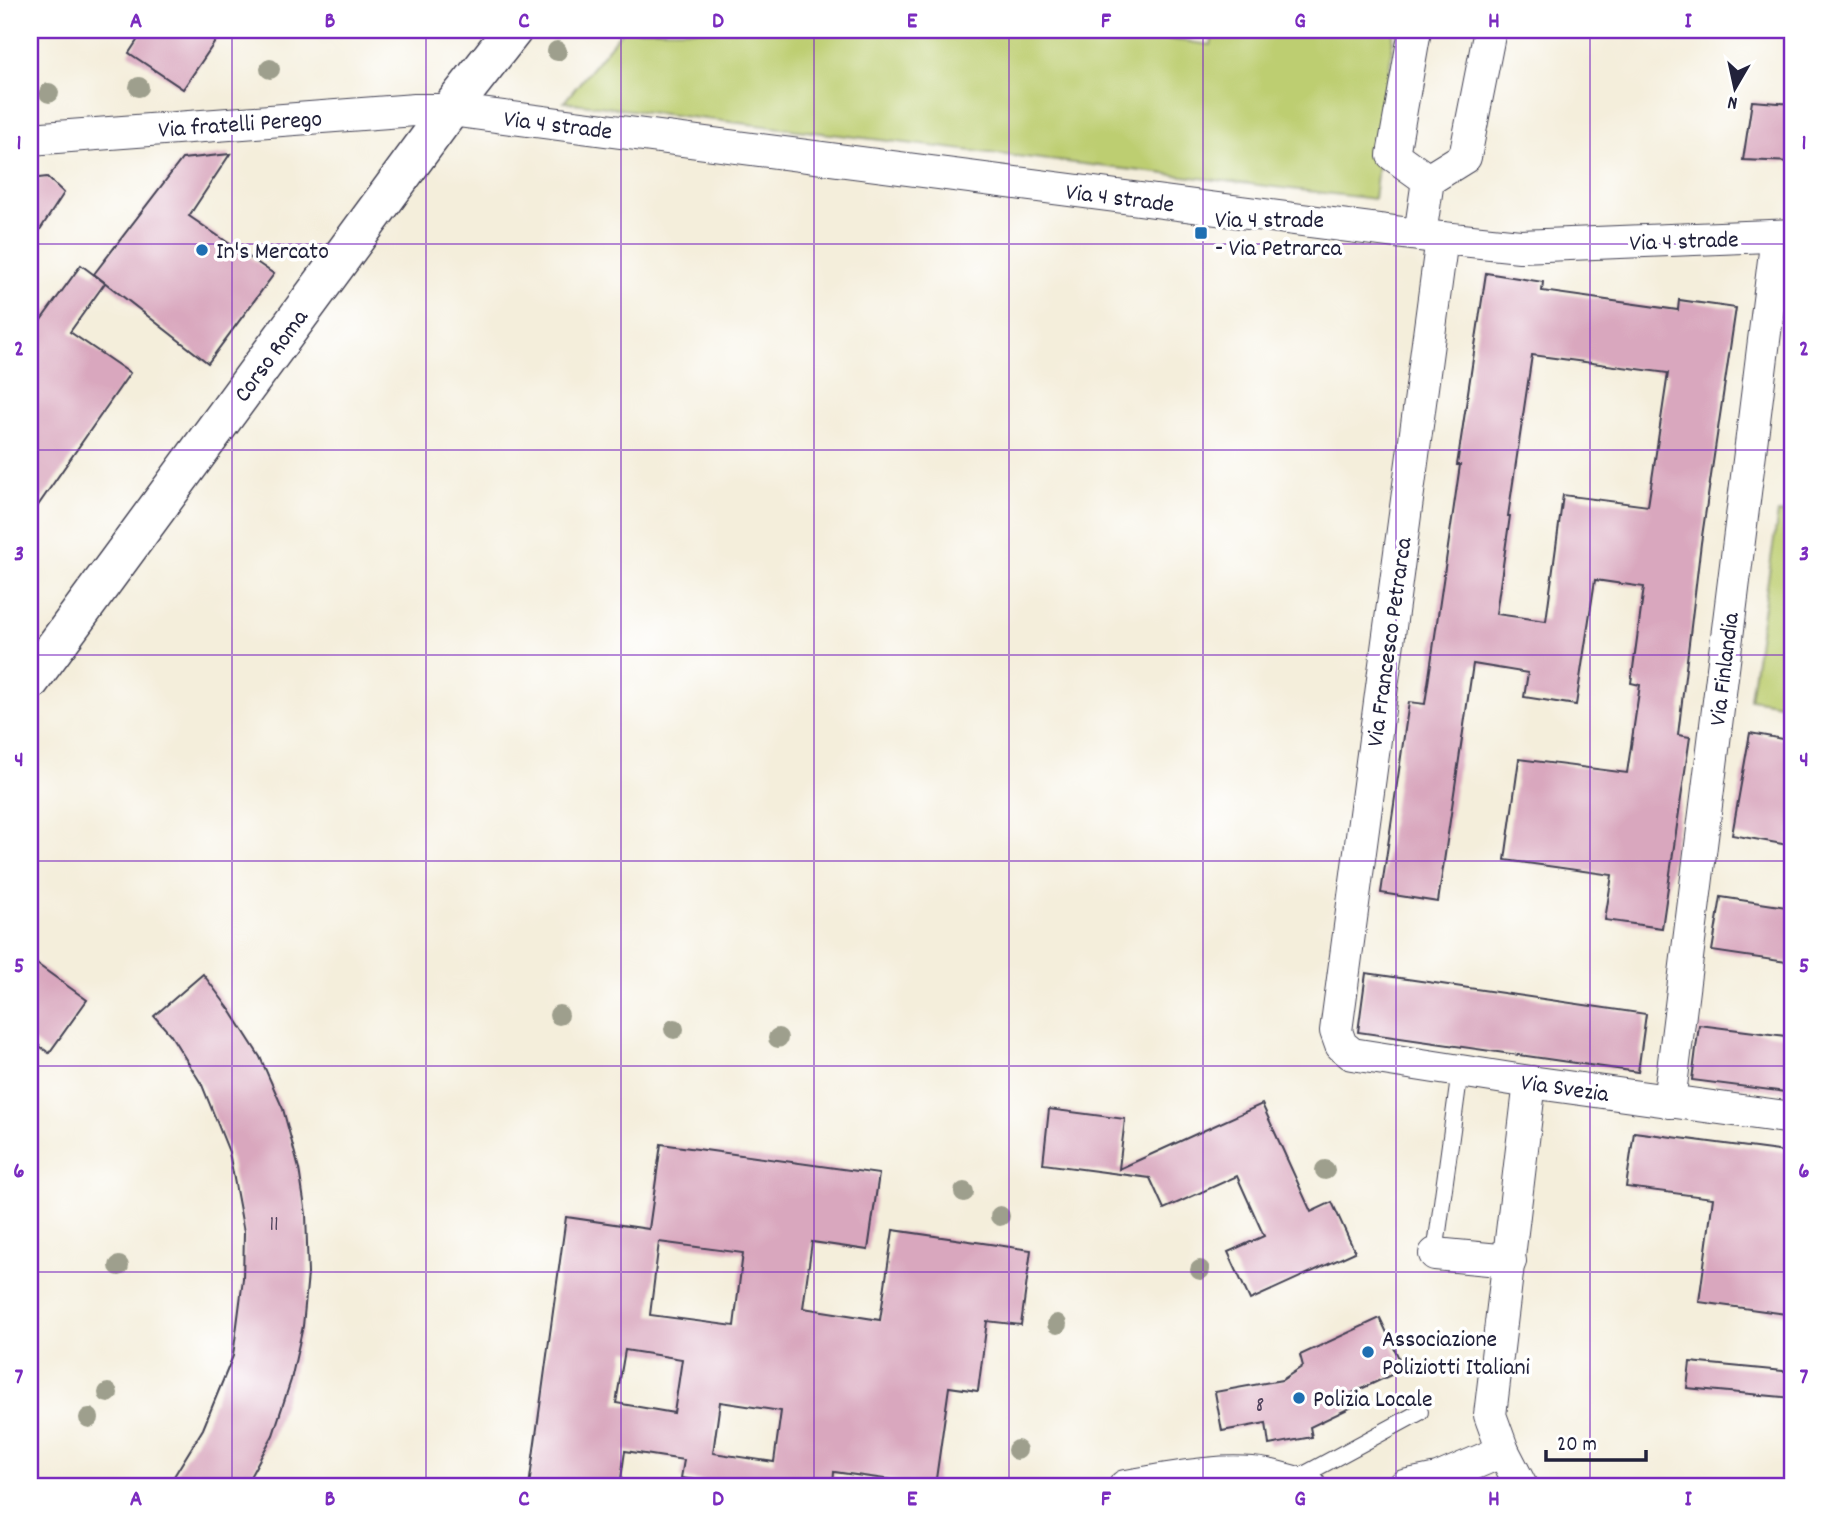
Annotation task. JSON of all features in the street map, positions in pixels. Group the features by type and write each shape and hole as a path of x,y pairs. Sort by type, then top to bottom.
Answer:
{"main road":[{"name":"Corso Roma","path":"30,681 450,110 513,30"}],"street":[{"path":"1415,30 1393,155 1429,180 1465,158 1490,30"},
{"name":"Via fratelli Perego","path":"30,139 415,110 450,110"},
{"name":"Via 4 strade","path":"450,110 1431,237 1520,246 1785,236"},
{"name":"Via Francesco Petrarca","path":"1341,1045 1336,1031 1431,237 1429,180"},
{"name":"Via Finlandia","path":"1669,1102 1785,236"},
{"name":"Via Svezia","path":"1341,1045 1352,1054 1530,1082 1793,1118"},
{"path":"1521,1486 1503,1451 1490,1415 1530,1082"},
{"path":"1435,1254 1510,1261"},
{"path":"1404,1486 1433,1482 1503,1451"},
{"path":"1125,1486 1190,1475 1287,1482"}],"lane":[{"path":"1435,1254 1460,1071"},
{"path":"1287,1482 1420,1412"}],"green space":[{"path":"623,30 1102,30 1211,45 1214,30 1394,30 1374,199 564,102"},
{"path":"1778,513 1793,515 1793,706 1750,699"}],"building":[{"path":"144,30 223,30 183,89 129,53"},
{"path":"1752,101 1793,104 1793,162 1743,160"},
{"path":"230,154 189,216 274,274 208,363 94,274 182,159"},
{"path":"47,177 64,193 30,245 30,179"},
{"path":"81,265 105,283 70,332 130,373 30,517 30,335"},
{"path":"1486,273 1543,282 1542,291 1678,310 1679,300 1736,308 1701,543 1678,735 1690,737 1662,928 1605,920 1612,875 1505,860 1519,759 1627,773 1640,685 1631,683 1644,587 1595,580 1576,705 1524,697 1528,673 1473,664 1438,902 1381,893 1409,702 1425,704 1460,465 1457,465","holes":["1532,355 1668,373 1648,506 1563,495 1546,621 1496,614"]},
{"path":"1750,733 1793,741 1793,817 1788,845 1732,835"},
{"path":"1721,897 1793,908 1793,963 1712,951"},
{"path":"30,959 87,1000 49,1053 30,1039"},
{"path":"1366,973 1646,1014 1638,1072 1358,1032"},
{"path":"203,974 260,1057 283,1109 299,1169 306,1214 308,1274 303,1326 291,1380 273,1435 245,1486 168,1486 203,1429 233,1356 243,1279 244,1232 229,1152 202,1085 170,1034 154,1016"},
{"path":"1699,1025 1793,1037 1793,1093 1692,1080"},
{"path":"1262,1104 1311,1212 1332,1202 1355,1252 1250,1300 1228,1252 1264,1236 1237,1176 1164,1209 1150,1178 1043,1164 1049,1109 1125,1119 1119,1169"},
{"path":"1634,1132 1793,1153 1793,1315 1699,1302 1713,1198 1626,1187"},
{"path":"661,1144 879,1174 868,1250 812,1242 803,1308 880,1320 893,1230 1031,1250 1021,1325 987,1321 978,1391 949,1387 935,1486 834,1472 833,1486 740,1486 681,1478 684,1460 625,1451 620,1486 529,1486 566,1217 649,1229","holes":["659,1242 743,1253 734,1326 650,1315","625,1350 682,1359 674,1413 616,1403","720,1402 781,1411 774,1462 713,1453"]},
{"path":"1380,1318 1404,1369 1348,1395 1354,1406 1310,1427 1312,1437 1269,1445 1266,1423 1222,1431 1215,1392 1282,1380 1303,1366 1300,1355"},
{"path":"1690,1362 1793,1372 1793,1398 1687,1388"}],"place":[{"name":"Via 4 strade - Via Petrarca","path":"1201,233"},
{"name":"In's Mercato","path":"202,250"},
{"name":"Associazione Poliziotti Italiani","path":"1368,1352"},
{"name":"Polizia Locale","path":"1299,1398"}]}
